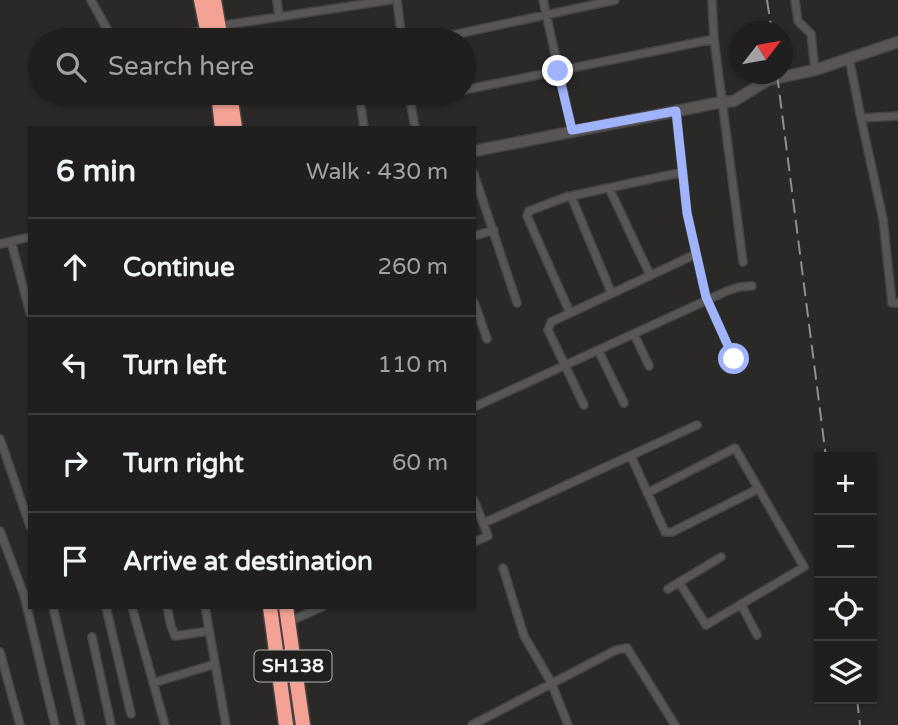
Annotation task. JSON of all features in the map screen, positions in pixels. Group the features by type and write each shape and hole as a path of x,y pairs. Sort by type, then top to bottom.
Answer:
{"highway":[{"path":"201,0 212,28"},
{"path":"214,0 214,28"},
{"path":"219,105 222,126"},
{"path":"232,105 235,126"},
{"path":"270,609 286,725"},
{"name":"SH138","path":"286,609 303,725"}],"street":[{"path":"90,0 106,28"},
{"path":"277,0 279,17"},
{"path":"329,0 330,9"},
{"path":"237,28 279,17 390,0"},
{"path":"397,0 401,28"},
{"path":"543,0 572,130"},
{"path":"476,29 615,0"},
{"path":"712,0 714,39 743,262"},
{"path":"795,0 798,21 811,34 816,70"},
{"path":"476,88 714,39"},
{"path":"476,151 572,130 734,102 768,80 816,70 898,41"},
{"path":"849,58 883,219 892,303 898,303"},
{"path":"361,105 364,126"},
{"path":"411,105 415,126"},
{"path":"676,111 687,213 696,254 707,300 734,359"},
{"path":"861,118 898,116"},
{"path":"570,313 527,216 534,208 571,196 682,172"},
{"path":"476,180 517,303"},
{"path":"609,188 650,275"},
{"path":"571,196 611,292"},
{"path":"476,235 494,230"},
{"path":"0,244 28,238"},
{"path":"11,242 28,306"},
{"path":"584,405 548,330 551,322 696,254"},
{"path":"476,406 707,300 739,287 752,286"},
{"path":"476,308 487,339"},
{"path":"634,334 649,366"},
{"path":"598,350 624,403"},
{"path":"484,523 697,425"},
{"path":"0,439 28,520"},
{"path":"647,494 735,448 804,567 706,625 679,582"},
{"path":"631,456 665,532 672,532 758,489"},
{"path":"476,505 488,536 476,541"},
{"path":"0,531 24,595 55,725"},
{"path":"668,589 721,557"},
{"path":"503,568 524,636 551,682 568,725"},
{"path":"741,604 757,635"},
{"path":"52,609 81,725"},
{"path":"106,609 131,714"},
{"path":"133,609 165,725"},
{"path":"167,609 175,636 209,631"},
{"path":"205,609 226,725"},
{"path":"287,622 317,609"},
{"path":"92,637 111,725"},
{"path":"472,725 551,682 616,650 627,648 674,725"},
{"path":"0,652 20,725"},
{"path":"153,683 215,664"}],"railway":[{"path":"767,0 770,21"},
{"path":"778,84 825,452"},
{"path":"858,704 860,725"}],"route":[{"path":"558,71 572,130 676,111 687,213 706,297 734,359"}]}
